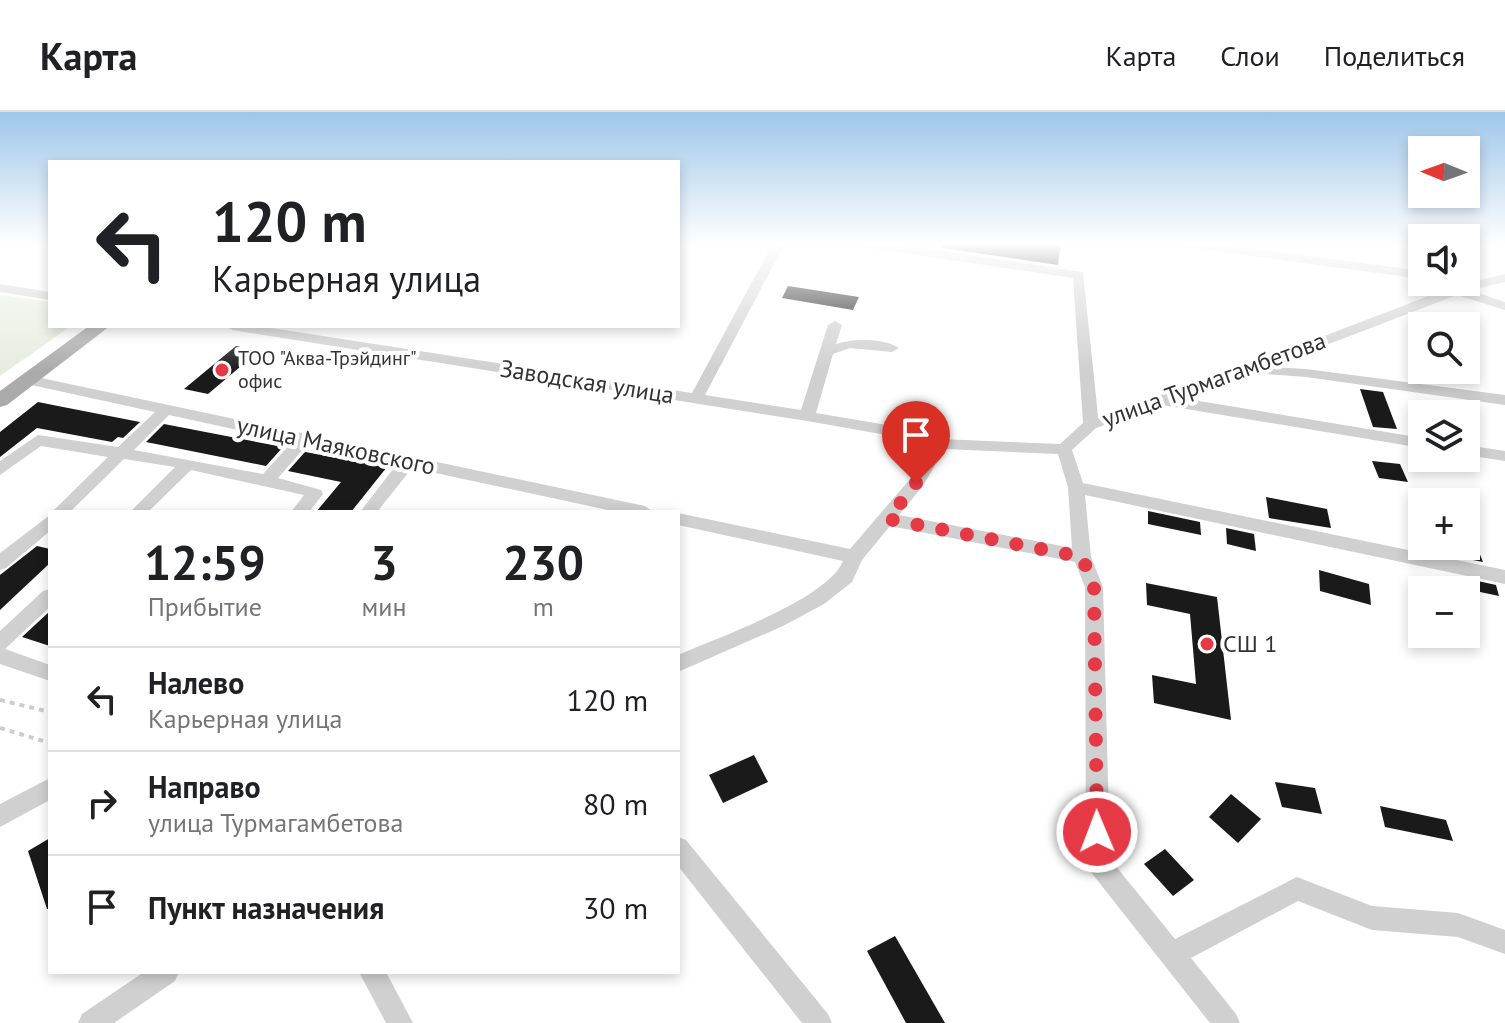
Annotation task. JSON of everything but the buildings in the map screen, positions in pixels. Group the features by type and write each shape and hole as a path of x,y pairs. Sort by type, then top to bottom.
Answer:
{"main road":[{"path":"0,401 98,328"}],"street":[{"path":"696,399 756,286"},
{"path":"1080,286 1091,424"},
{"path":"0,288 48,296"},
{"path":"1480,295 1505,306"},
{"name":"улица Турмагамбетова","path":"1064,449 1091,424 1248,370 1436,296"},
{"path":"807,416 835,325"},
{"name":"Заводская улица","path":"245,328 807,416 899,432 940,444"},
{"path":"826,352 849,344 892,348"},
{"path":"1248,370 1306,373 1505,400"},
{"name":"улица Маяковского","path":"27,380 636,510"},
{"path":"1159,399 1408,441"},
{"path":"62,510 166,410"},
{"path":"267,480 304,439"},
{"path":"0,469 38,440 188,464 309,490 315,494 301,510"},
{"path":"680,663 776,621 817,599 846,577 854,557 916,483 940,444 1064,449 1076,487 1082,557 1094,587 1098,863 1227,1023"},
{"path":"1480,452 1505,456"},
{"path":"370,510 408,461"},
{"path":"140,510 188,464"},
{"path":"1076,487 1505,577"},
{"path":"680,519 854,557"},
{"path":"888,519 1082,557"},
{"path":"0,563 48,523"},
{"path":"0,643 48,598"},
{"path":"0,656 48,672"},
{"path":"0,816 48,789"},
{"path":"680,850 819,1023"},
{"path":"1172,954 1297,889 1372,918 1458,925 1505,942"},
{"path":"91,1023 163,974"},
{"path":"373,974 400,1023"}],"path":[{"path":"0,700 48,712"},
{"path":"0,728 48,742"}],"shaded area":[{"path":"0,295 48,302 48,328 68,328 0,376"}],"place":[{"name":"ТОО \"Аква-Трэйдинг\" офис","path":"222,370"},
{"name":"СШ 1","path":"1207,644"}],"route":[{"path":"916,483 888,519 1082,557 1094,587 1097,832"}]}
